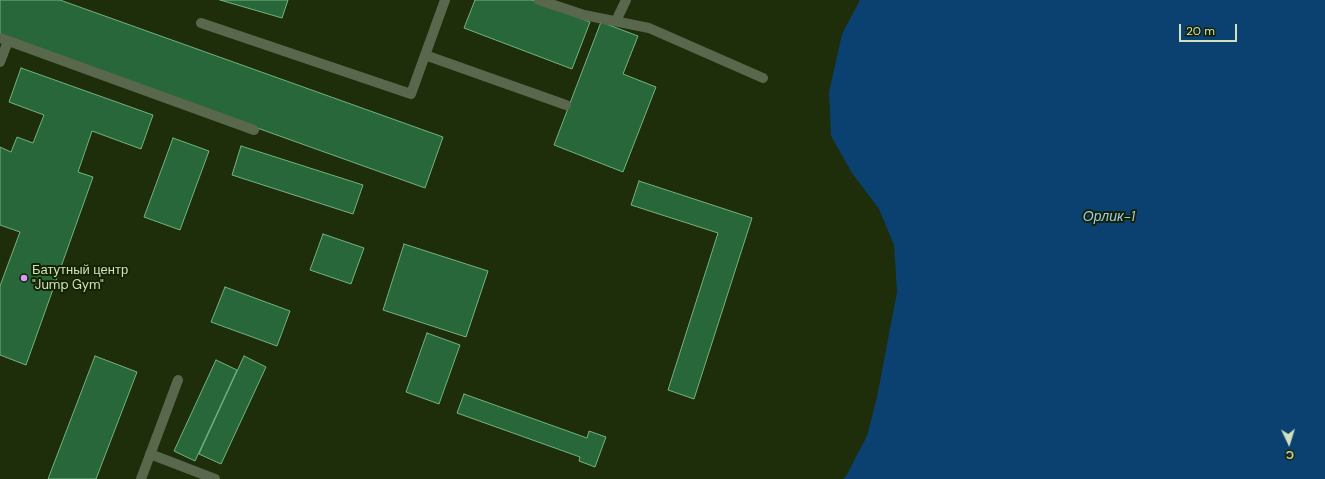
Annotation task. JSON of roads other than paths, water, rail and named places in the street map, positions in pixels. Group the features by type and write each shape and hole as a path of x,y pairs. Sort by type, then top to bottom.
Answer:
{"lane":[{"path":"202,22 411,94 445,0"},
{"path":"539,0 584,15 649,28 763,78"},
{"path":"616,21 626,0"},
{"path":"0,62 4,39 254,130"},
{"path":"425,55 566,106"},
{"path":"141,479 178,380"},
{"path":"150,454 215,479"}],"water":[{"name":"Орлик-1","path":"860,0 1325,0 1325,479 843,479 867,436 877,397 897,292 894,245 879,209 852,173 831,136 829,92 842,34"}],"place":[{"name":"Батутный центр \"Jump Gym\"","path":"24,278"}]}
